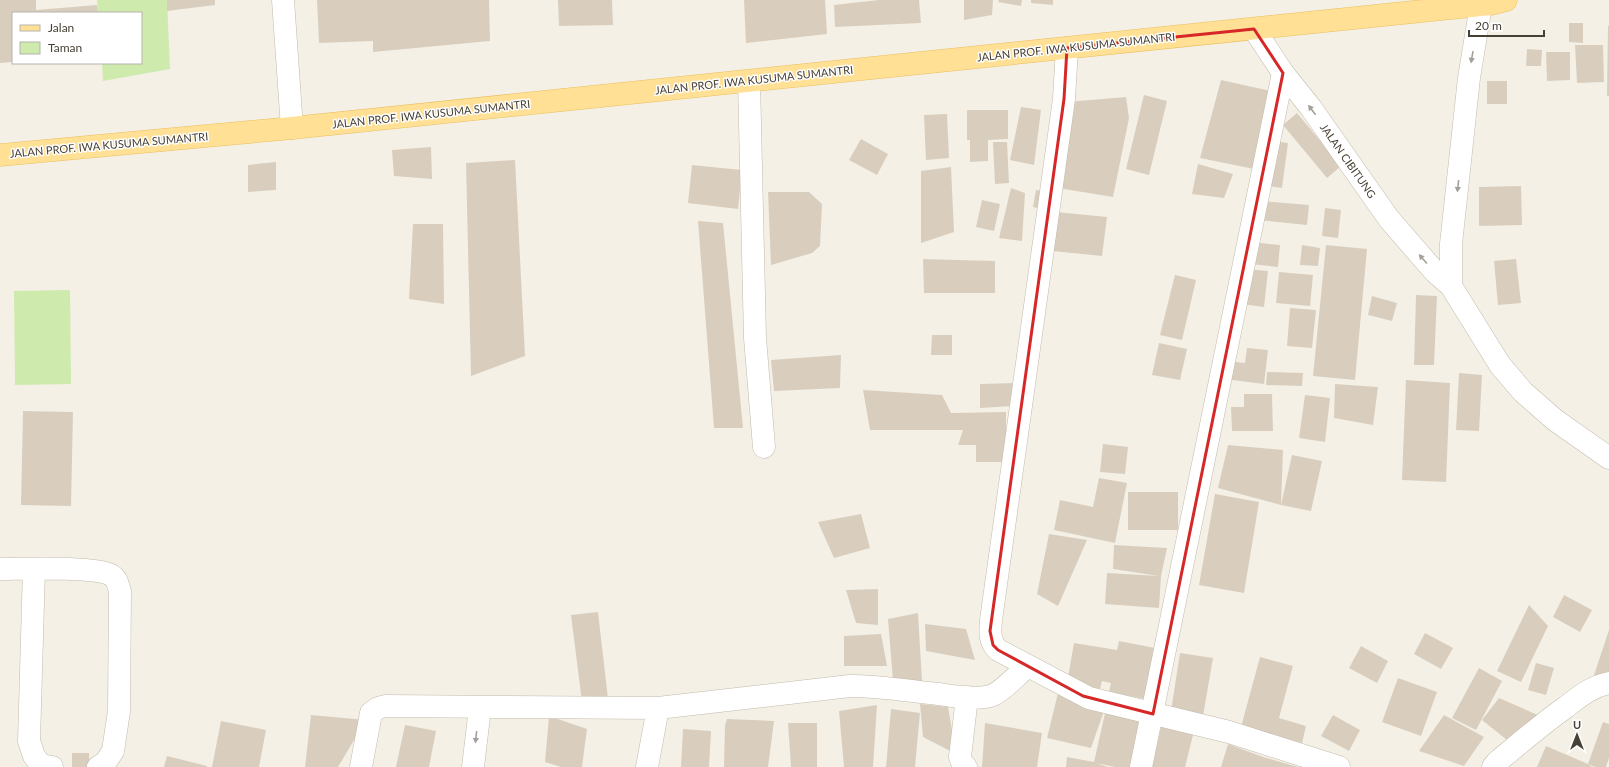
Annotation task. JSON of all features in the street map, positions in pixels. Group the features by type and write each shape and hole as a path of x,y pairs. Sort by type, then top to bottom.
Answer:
{"main road":[{"name":"JALAN PROF. IWA KUSUMA SUMANTRI","path":"0,155 292,128 1254,29 1492,2"}],"street":[{"path":"283,0 292,128"},
{"path":"1451,286 1452,244 1469,78 1492,2"},
{"name":"JALAN CIBITUNG","path":"1254,29 1282,73 1311,108 1390,219 1435,272 1451,286 1500,365 1523,392 1555,420 1609,458"},
{"path":"1067,48 1064,99 990,630 993,645 998,650 1089,698 1229,732 1339,767"},
{"path":"1141,767 1153,714 1282,73"},
{"path":"749,81 754,338 764,447"},
{"path":"0,569 90,570 111,575 117,580 120,590 119,711 113,751 104,763 98,767"},
{"path":"34,569 29,741 34,756 41,765 52,767"},
{"path":"361,767 371,713 378,708 385,706 480,708 658,708 850,686 879,687 967,697 985,697 993,695 1028,666"},
{"path":"1494,767 1497,762 1552,717 1588,691 1609,683"},
{"path":"966,767 963,765 960,757 967,697"},
{"path":"473,767 480,708"},
{"path":"647,767 658,708"}],"highlighted area":[{"path":"1254,29 1283,73 1153,714 1083,696 998,650 993,645 990,631 1064,99 1067,48"}],"green space":[{"path":"97,0 167,0 170,69 103,81 102,64 142,64 142,12 98,12"},
{"path":"70,290 71,384 15,385 14,291"}],"building":[{"path":"0,0 36,0 36,10 97,5 98,12 12,12 12,62 0,63"},
{"path":"167,0 215,0 215,5 167,11"},
{"path":"317,0 489,0 490,41 373,52 373,41 319,43"},
{"path":"558,0 612,0 613,25 559,26"},
{"path":"744,0 825,0 827,34 746,43"},
{"path":"879,0 919,0 921,23 835,27 834,5"},
{"path":"964,0 993,0 992,15 964,20"},
{"path":"999,0 1022,0 1021,6 998,2"},
{"path":"1031,0 1053,0 1053,5 1031,3"},
{"path":"1569,23 1583,23 1583,43 1569,42"},
{"path":"1608,26 1609,96 1607,96"},
{"path":"1575,45 1603,45 1604,82 1577,83"},
{"path":"1527,49 1542,50 1541,66 1526,66"},
{"path":"1546,52 1570,52 1570,80 1547,81"},
{"path":"1221,80 1275,92 1254,169 1200,158"},
{"path":"1487,81 1507,81 1507,104 1487,104"},
{"path":"1144,95 1167,101 1149,175 1126,169"},
{"path":"1126,97 1129,118 1113,197 1058,188 1067,102"},
{"path":"1021,107 1041,110 1034,165 1010,160"},
{"path":"967,110 1008,110 1008,139 988,140 988,161 970,162 970,140 967,140"},
{"path":"1297,113 1341,166 1327,178 1283,125"},
{"path":"947,114 949,158 926,160 924,115"},
{"path":"861,139 888,154 877,175 849,160"},
{"path":"1273,141 1288,143 1282,188 1268,186"},
{"path":"993,142 1007,142 1009,183 995,184"},
{"path":"431,147 432,179 394,176 392,150"},
{"path":"515,160 525,356 471,376 466,163"},
{"path":"276,162 276,190 248,192 248,165"},
{"path":"1198,164 1233,174 1224,198 1192,194"},
{"path":"692,165 742,170 738,209 688,203"},
{"path":"951,167 954,232 921,243 921,171"},
{"path":"1521,186 1522,225 1479,226 1479,187"},
{"path":"1011,188 1025,193 1022,241 999,238"},
{"path":"1036,190 1049,192 1046,210 1033,207"},
{"path":"768,192 809,192 822,204 820,246 812,253 771,265"},
{"path":"982,200 1000,204 994,231 976,227"},
{"path":"1261,201 1309,205 1307,225 1259,220"},
{"path":"1325,208 1341,210 1338,238 1322,236"},
{"path":"1056,212 1107,217 1102,256 1052,251"},
{"path":"698,221 723,223 743,428 714,428"},
{"path":"413,224 443,224 444,304 409,299"},
{"path":"1252,242 1280,245 1278,267 1250,264"},
{"path":"1302,245 1320,248 1318,266 1300,265"},
{"path":"1326,245 1367,249 1355,380 1313,376"},
{"path":"923,259 995,261 995,293 924,293"},
{"path":"1516,259 1521,303 1498,305 1494,261"},
{"path":"1245,269 1268,271 1264,307 1241,304"},
{"path":"1279,272 1313,275 1310,306 1276,303"},
{"path":"1175,275 1196,280 1182,340 1160,335"},
{"path":"1416,295 1437,296 1434,365 1414,365"},
{"path":"1372,296 1397,303 1392,321 1368,315"},
{"path":"1290,308 1316,310 1312,348 1287,346"},
{"path":"932,335 952,335 952,355 931,355"},
{"path":"1159,343 1187,349 1180,380 1152,375"},
{"path":"1247,348 1268,350 1264,384 1224,379 1227,361 1245,363"},
{"path":"841,355 840,388 774,391 771,360"},
{"path":"1267,372 1303,373 1302,386 1266,385"},
{"path":"1459,373 1482,375 1479,431 1456,430"},
{"path":"1406,380 1450,383 1446,482 1402,480"},
{"path":"1016,383 1013,406 980,408 980,384"},
{"path":"1335,384 1378,387 1373,425 1334,418"},
{"path":"863,390 942,395 951,413 1006,412 1006,462 976,462 976,445 958,445 963,430 870,430"},
{"path":"1244,394 1272,394 1273,431 1232,431 1231,407 1244,407"},
{"path":"1305,395 1330,398 1325,442 1299,438"},
{"path":"23,411 73,412 71,506 21,505"},
{"path":"1103,444 1128,447 1125,474 1100,472"},
{"path":"1228,445 1283,450 1281,505 1218,488"},
{"path":"1292,455 1322,461 1311,511 1281,505"},
{"path":"1099,478 1127,483 1115,543 1054,530 1060,500 1093,507"},
{"path":"1128,492 1178,492 1178,530 1128,530"},
{"path":"1215,494 1259,502 1244,593 1199,585"},
{"path":"861,514 870,548 834,558 818,522"},
{"path":"1049,534 1087,540 1058,606 1037,594"},
{"path":"1114,545 1167,548 1161,576 1159,608 1105,604 1107,573 1159,576 1113,569"},
{"path":"878,589 878,625 856,623 846,590"},
{"path":"1564,595 1592,610 1580,632 1553,617"},
{"path":"1529,605 1548,626 1521,682 1497,671"},
{"path":"598,612 608,699 582,702 571,615"},
{"path":"918,613 922,681 893,681 888,619"},
{"path":"925,624 966,629 975,660 926,651"},
{"path":"1609,630 1609,677 1592,681"},
{"path":"1425,633 1453,648 1441,669 1414,654"},
{"path":"881,634 887,666 844,666 844,636"},
{"path":"1119,641 1155,648 1145,699 1109,692 1111,683 1102,681 1100,689 1067,683 1074,643 1117,650"},
{"path":"1361,646 1388,661 1377,683 1349,668"},
{"path":"1180,653 1213,658 1203,716 1171,711"},
{"path":"1260,657 1293,666 1279,718 1306,726 1302,743 1241,727"},
{"path":"1536,663 1554,668 1546,695 1528,690"},
{"path":"1479,668 1502,681 1476,730 1452,718"},
{"path":"1398,678 1437,692 1421,736 1382,722"},
{"path":"1058,693 1105,708 1091,748 1047,738"},
{"path":"1499,698 1540,716 1507,740 1482,720"},
{"path":"920,704 948,707 956,754 923,737"},
{"path":"877,705 873,767 844,767 839,711"},
{"path":"891,709 920,713 915,767 886,767"},
{"path":"1106,709 1148,718 1137,767 1115,767 1096,763 1108,767 1066,767 1067,757 1094,762"},
{"path":"311,715 366,720 338,767 305,767"},
{"path":"1333,715 1360,730 1349,751 1321,736"},
{"path":"1444,715 1484,737 1464,766 1419,751"},
{"path":"549,716 587,729 582,767 561,767 545,762"},
{"path":"727,719 774,721 768,767 724,767 725,725"},
{"path":"221,721 266,730 259,767 212,767"},
{"path":"1603,722 1609,724 1609,758 1606,767 1595,767 1588,764"},
{"path":"788,723 817,723 817,767 791,767"},
{"path":"985,723 1042,733 1037,767 982,767"},
{"path":"1162,723 1194,731 1185,767 1152,767"},
{"path":"405,725 436,731 429,767 396,767"},
{"path":"683,729 711,731 709,767 681,767"},
{"path":"1228,744 1263,757 1298,767 1221,767"},
{"path":"1546,746 1592,767 1537,767"},
{"path":"72,753 89,753 89,767 72,767"},
{"path":"167,756 207,766 207,767 164,767"}]}
